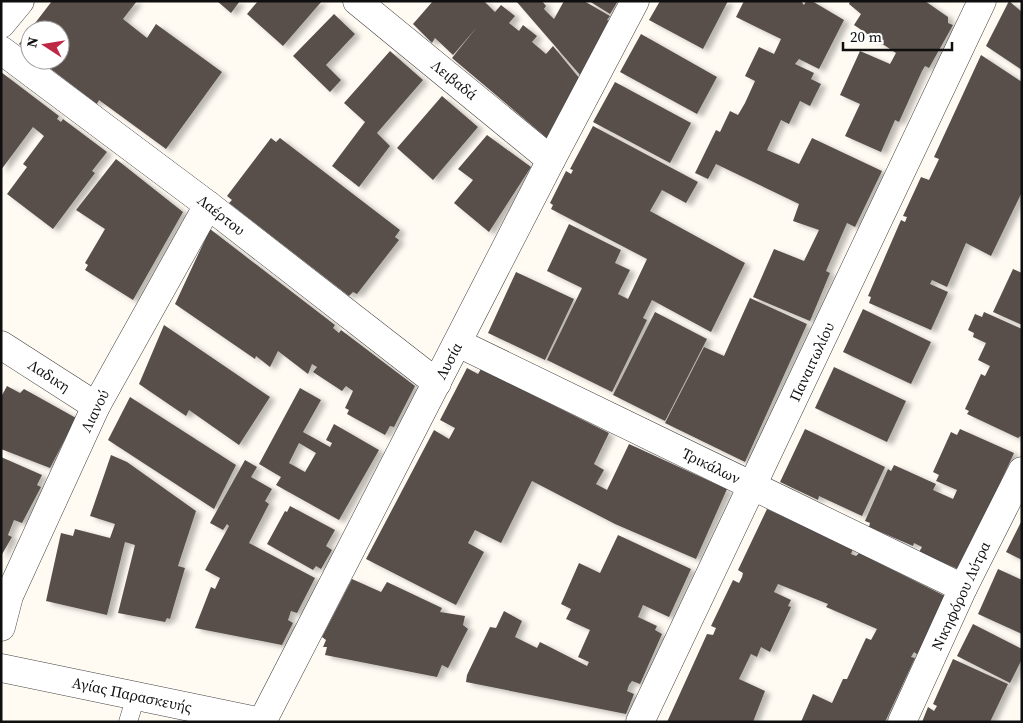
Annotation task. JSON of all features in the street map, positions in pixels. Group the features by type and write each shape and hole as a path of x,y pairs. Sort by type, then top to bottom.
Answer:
{"street":[{"path":"1,24 20,1"},
{"name":"Λειβαδά","path":"357,1 551,160"},
{"name":"Λυσία","path":"262,722 551,160 635,1"},
{"name":"Παναιτωλίου","path":"640,722 982,1"},
{"name":"Λαέρτου","path":"1,50 208,205 437,383"},
{"name":"Λιανού","path":"1,628 9,596 96,406 208,205"},
{"name":"Τρικάλων","path":"458,343 964,588"},
{"name":"Λαδικη","path":"1,345 96,406"},
{"name":"Νικηφόρου Λύτρα","path":"902,722 964,588 1022,471"},
{"name":"Αγίας Παρασκευής","path":"1,668 262,722"}],"lane":[{"path":"128,722 136,696"}],"building":[{"path":"52,1 137,1 123,19 147,38 156,24 222,72 166,149 99,100 97,104 52,70 70,70 70,20 37,20"},
{"path":"217,1 240,1 231,13"},
{"path":"258,1 322,1 283,46 247,14"},
{"path":"433,1 484,1 495,12 501,5 515,16 509,23 519,31 523,25 537,36 532,42 546,54 553,46 580,79 548,139 452,58 477,27 453,55 435,38 432,43 413,24"},
{"path":"516,1 542,1 546,6 544,9 554,19 564,1 584,1 610,16 607,20 610,21 580,75"},
{"path":"589,1 618,1 610,14"},
{"path":"660,1 728,1 703,49 649,20"},
{"path":"744,1 801,1 804,5 806,1 812,1 844,20 819,69 799,59 795,64 814,73 811,79 821,84 810,106 800,101 789,124 781,120 767,150 799,164 812,138 882,171 855,227 847,223 826,271 830,273 810,321 753,297 774,249 804,261 819,230 793,221 799,204 716,164 708,179 695,173 716,130 720,132 730,111 738,115 745,103 755,81 745,76 759,47 774,54 781,39 736,17"},
{"path":"850,1 925,1 948,17 948,23 953,25 929,68 925,66 922,71 899,122 895,120 881,152 845,136 860,104 840,95 860,51 890,64 896,53 854,25 861,14 849,4"},
{"path":"1009,1 1022,12 1022,70 986,46"},
{"path":"334,14 355,34 326,65 341,80 330,92 293,56"},
{"path":"641,34 717,77 697,114 620,72"},
{"path":"390,51 423,80 377,133 390,146 359,187 332,166 365,122 344,103"},
{"path":"981,55 1022,82 1022,192 991,256 966,243 947,287 932,280 930,284 948,292 931,330 869,303 871,297 868,296 901,220 905,222 907,217 903,216 921,177 929,180 939,159 934,157"},
{"path":"1,72 59,116 57,119 61,122 63,119 107,152 92,171 95,173 53,229 7,194 27,167 23,164 44,136 33,127 1,170"},
{"path":"615,82 691,123 670,163 593,122"},
{"path":"442,96 478,127 433,180 397,148"},
{"path":"593,126 698,182 686,203 662,190 650,211 745,263 711,332 652,300 643,318 647,320 612,392 547,360 582,288 547,271 569,224 621,250 615,263 630,270 618,294 628,299 647,259 551,209 553,205 550,203 566,171 571,174 573,170 570,169"},
{"path":"487,135 531,167 489,232 454,203 473,180 458,169"},
{"path":"271,138 276,142 280,138 400,230 395,237 399,240 357,294 353,292 349,296 229,203 232,200 227,196"},
{"path":"116,159 183,212 133,300 85,270 88,265 85,263 105,229 76,210"},
{"path":"210,229 335,325 333,328 339,333 341,330 415,386 394,427 390,426 385,435 347,414 349,410 345,408 353,391 346,386 342,391 313,372 317,367 312,364 308,374 278,351 270,367 256,356 255,359 175,304"},
{"path":"1013,269 1022,273 1022,325 993,312"},
{"path":"516,272 574,299 545,360 488,333"},
{"path":"750,298 807,324 745,462 665,423 704,347 724,356"},
{"path":"863,309 931,342 911,384 843,352"},
{"path":"655,312 707,339 665,421 613,395"},
{"path":"984,312 1022,329 1022,435 1018,438 967,414 969,411 965,409 981,374 985,376 990,366 978,360 986,343 973,337 974,333 968,330 975,314 982,317"},
{"path":"164,325 270,397 239,445 189,410 186,416 139,384"},
{"path":"834,367 906,401 887,442 815,408"},
{"path":"467,368 478,374 481,369 609,433 594,464 604,470 596,484 607,490 629,444 727,489 696,559 615,524 532,481 501,543 475,530 468,543 484,552 456,605 366,559 434,430 449,439 455,428 440,420"},
{"path":"7,386 20,393 24,389 76,418 50,468 1,449 1,397"},
{"path":"300,388 321,400 303,432 330,447 332,443 326,440 334,424 379,450 339,520 276,485 281,477 259,464","holes":["299,443 316,453 305,472 289,463"]},
{"path":"130,397 236,465 214,509 108,440"},
{"path":"805,429 885,467 862,516 819,496 818,500 780,482"},
{"path":"960,429 1014,453 960,570 919,552 922,547 914,543 913,546 869,527 870,523 865,521 888,469 891,471 894,465 936,484 933,490 953,499 957,490 936,481 939,475 933,472 951,432 957,435"},
{"path":"111,455 127,462 196,511 178,566 185,568 170,619 167,618 165,622 118,613 135,545 125,542 107,615 46,601 61,533 73,536 75,529 110,538 115,524 90,516"},
{"path":"1,457 42,475 37,485 41,487 22,523 14,520 8,535 12,537 1,556"},
{"path":"245,460 257,467 251,477 272,489 265,501 269,504 249,543 315,578 297,613 291,611 288,620 293,623 282,645 195,628 211,587 215,589 220,578 205,570 229,526 227,524 223,530 210,523"},
{"path":"290,506 335,530 326,546 332,550 321,569 316,566 313,570 267,544 285,511 287,512"},
{"path":"767,509 853,549 851,554 856,556 859,553 947,597 918,655 914,652 911,657 915,658 885,722 801,722 813,694 832,703 843,679 847,679 866,638 871,640 877,629 826,607 828,604 778,584 774,592 791,600 788,606 791,607 770,652 761,647 757,657 751,654 739,679 765,691 753,722 667,722 707,634 713,635 716,628 711,626 733,580 739,583 742,577 743,573 738,570"},
{"path":"1022,520 1022,560 1006,552"},
{"path":"618,535 691,569 669,617 643,605 638,617 657,626 655,630 662,634 640,684 632,681 629,685 627,691 634,694 626,714 466,682 467,675 490,627 496,628 504,611 522,621 515,637 537,648 540,642 587,666 589,662 578,657 590,630 566,619 571,609 561,604 579,563 600,573"},
{"path":"998,569 1022,580 1022,634 978,614"},
{"path":"352,579 381,592 387,582 442,608 440,612 465,616 463,625 468,629 448,668 442,665 437,677 325,655 327,647 323,647 326,640 322,637"},
{"path":"973,624 1022,649 1022,659 1010,683 957,656"},
{"path":"953,659 1008,684 990,722 922,722 928,707 934,711 937,706 933,704"}]}
